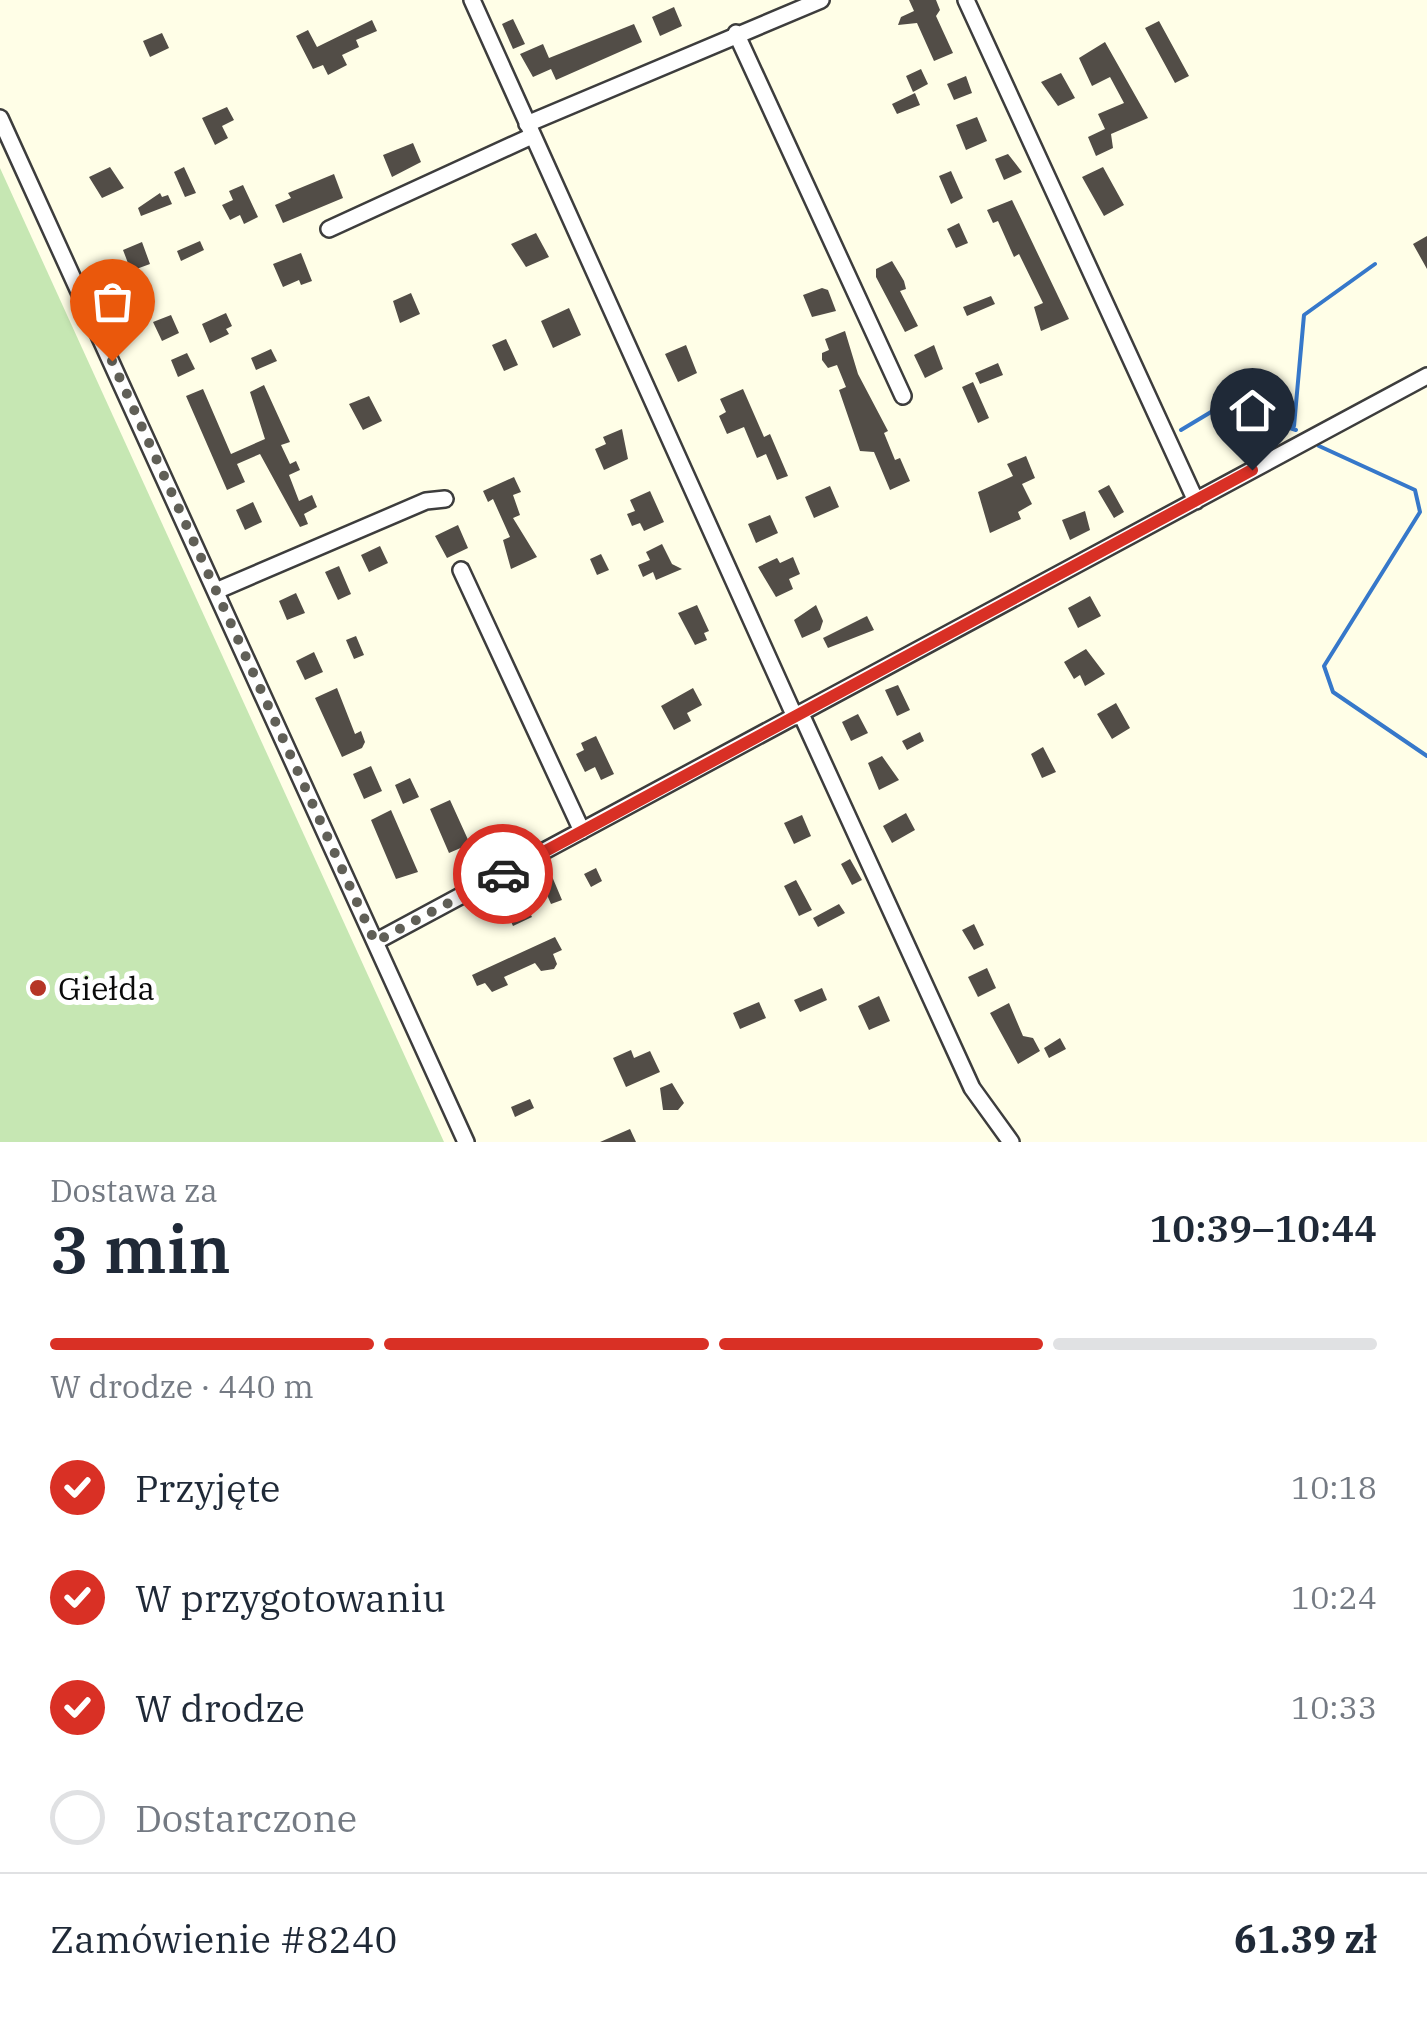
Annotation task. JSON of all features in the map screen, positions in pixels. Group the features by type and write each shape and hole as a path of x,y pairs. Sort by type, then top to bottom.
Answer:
{"street":[{"path":"472,0 972,1088 1011,1142"},
{"path":"329,229 736,34 821,0"},
{"path":"966,0 1196,501"},
{"path":"736,34 902,396"},
{"path":"0,118 466,1142"},
{"path":"375,942 1427,376"},
{"path":"216,591 426,501 445,499"},
{"path":"460,570 582,832"}],"green space":[{"path":"0,168 444,1142 0,1142"}],"building":[{"path":"909,0 936,0 940,10 936,16 953,53 934,61 917,23 898,25 901,17 914,11"},
{"path":"674,7 682,26 660,36 652,17"},
{"path":"513,19 525,44 513,49 502,24"},
{"path":"372,20 377,31 356,40 359,47 342,55 347,65 328,75 323,65 313,69 296,36 308,30 317,47"},
{"path":"1159,21 1189,76 1175,83 1145,28"},
{"path":"634,24 642,42 556,80 551,69 533,77 520,54 543,44 549,58"},
{"path":"162,33 169,48 150,57 143,41"},
{"path":"1105,42 1148,118 1111,134 1113,148 1096,156 1088,137 1105,129 1098,114 1124,103 1110,77 1092,86 1079,58"},
{"path":"921,69 928,84 913,92 906,76"},
{"path":"1061,73 1075,98 1058,106 1041,82"},
{"path":"966,76 972,93 954,100 947,84"},
{"path":"915,93 920,105 897,114 892,104"},
{"path":"227,107 234,120 222,126 228,138 215,145 202,118"},
{"path":"977,117 987,141 966,150 956,125"},
{"path":"413,143 421,162 392,177 383,155"},
{"path":"1008,154 1022,172 1004,180 995,159"},
{"path":"110,167 124,188 102,198 89,177"},
{"path":"184,167 196,193 185,197 174,172"},
{"path":"1103,167 1124,205 1104,216 1082,177"},
{"path":"951,171 963,198 951,204 939,176"},
{"path":"334,174 343,198 283,223 275,205 291,198 288,193"},
{"path":"243,185 258,217 244,224 240,215 230,220 222,205 233,200 229,191"},
{"path":"160,193 162,197 168,195 172,204 141,216 138,208"},
{"path":"1012,200 1069,319 1041,331 1034,307 1043,303 1019,254 1014,257 998,221 993,223 987,210"},
{"path":"959,223 968,243 956,248 947,229"},
{"path":"536,233 549,257 526,267 511,244"},
{"path":"1427,236 1427,269 1413,244"},
{"path":"200,241 204,250 181,261 177,251"},
{"path":"142,242 150,264 131,271 123,250"},
{"path":"301,253 312,281 301,285 299,280 283,287 273,264"},
{"path":"892,261 904,281 906,289 900,291 918,326 905,332 876,277 876,269"},
{"path":"822,288 828,290 836,311 812,317 803,295"},
{"path":"411,293 420,314 400,323 393,301"},
{"path":"991,296 995,304 967,316 963,307"},
{"path":"569,308 581,335 553,348 541,321"},
{"path":"226,313 232,326 226,329 229,334 210,343 202,324"},
{"path":"171,315 179,333 162,341 153,322"},
{"path":"845,331 858,374 888,431 884,433 895,460 900,458 910,481 890,490 874,452 860,451 839,390 846,387 837,365 828,368 822,360 822,353 829,350 825,339"},
{"path":"506,339 518,365 504,371 492,345"},
{"path":"686,345 697,373 678,382 665,354"},
{"path":"934,345 943,369 925,378 914,355"},
{"path":"271,349 277,361 256,370 251,358"},
{"path":"187,353 195,369 178,377 171,360"},
{"path":"998,363 1003,375 980,384 975,373"},
{"path":"973,382 989,418 978,423 962,387"},
{"path":"264,385 290,442 281,445 290,464 296,461 300,470 289,475 299,501 312,495 317,507 304,514 308,524 300,527 260,454 237,464 245,482 227,490 186,396 203,389 231,454 265,439 250,392"},
{"path":"743,389 764,437 770,434 788,476 777,480 766,454 757,458 744,427 727,434 719,416 726,412 720,399"},
{"path":"369,396 382,421 363,430 349,404"},
{"path":"622,429 628,459 604,470 595,449 606,444 603,437"},
{"path":"1026,456 1035,478 1022,484 1032,504 1018,512 1021,519 990,533 978,492 1013,476 1007,464"},
{"path":"514,477 521,492 513,495 520,515 513,518 537,557 511,569 503,540 510,537 493,499 488,502 483,491"},
{"path":"1109,485 1124,512 1114,518 1098,491"},
{"path":"830,486 839,507 814,518 805,497"},
{"path":"650,491 664,522 644,531 640,523 632,526 627,514 635,511 630,500"},
{"path":"253,502 262,522 245,530 236,510"},
{"path":"1085,511 1090,530 1070,540 1062,520"},
{"path":"770,515 778,533 756,543 748,524"},
{"path":"458,525 468,548 447,558 435,536"},
{"path":"662,544 672,564 682,569 656,580 653,572 643,577 638,565 650,560 646,552"},
{"path":"380,546 388,563 369,572 361,555"},
{"path":"601,554 609,570 597,575 590,559"},
{"path":"793,557 800,574 789,579 793,589 776,597 758,567 777,558 780,563"},
{"path":"339,566 351,594 338,600 325,572"},
{"path":"296,593 305,613 287,620 279,601"},
{"path":"1090,596 1101,616 1078,628 1068,608"},
{"path":"697,605 709,631 704,633 707,640 695,645 678,613"},
{"path":"816,605 823,621 820,630 802,638 794,620"},
{"path":"867,616 874,630 828,648 823,638"},
{"path":"356,636 364,655 354,659 346,640"},
{"path":"1086,649 1105,674 1085,686 1080,675 1074,679 1064,662"},
{"path":"314,652 323,672 305,680 296,661"},
{"path":"898,685 910,710 897,716 885,690"},
{"path":"337,688 355,734 361,731 365,742 362,748 342,757 315,698"},
{"path":"693,688 702,705 687,713 691,721 674,730 661,706"},
{"path":"1116,703 1130,728 1112,739 1097,714"},
{"path":"858,714 868,733 851,741 842,722"},
{"path":"920,732 924,741 907,750 902,741"},
{"path":"596,736 614,774 601,780 595,767 585,772 576,754 584,750 581,743"},
{"path":"1043,747 1056,772 1042,778 1031,754"},
{"path":"882,756 899,780 879,790 868,763"},
{"path":"371,766 382,791 364,799 353,774"},
{"path":"410,778 419,797 403,804 395,785"},
{"path":"450,800 470,844 449,853 430,809"},
{"path":"391,810 418,872 396,879 371,820"},
{"path":"906,813 915,830 892,843 883,826"},
{"path":"802,815 811,836 794,844 784,823"},
{"path":"850,859 862,880 852,885 841,864"},
{"path":"596,868 602,881 591,887 584,874"},
{"path":"551,874 562,900 551,904 547,895 526,905 532,917 513,926 503,904 543,886 540,879"},
{"path":"796,880 812,910 799,916 784,886"},
{"path":"839,904 845,913 818,927 813,918"},
{"path":"974,924 984,945 974,950 962,930"},
{"path":"555,937 562,950 553,954 557,964 554,969 541,971 535,963 504,977 508,985 492,992 485,983 477,986 472,975"},
{"path":"987,968 996,988 978,997 968,977"},
{"path":"822,988 827,1000 800,1012 794,1000"},
{"path":"879,996 890,1021 869,1030 858,1006"},
{"path":"759,1002 766,1018 740,1029 733,1013"},
{"path":"1009,1003 1023,1036 1033,1038 1040,1051 1018,1064 990,1013"},
{"path":"1060,1038 1066,1049 1049,1058 1044,1048"},
{"path":"631,1050 634,1058 650,1051 660,1072 626,1087 613,1058"},
{"path":"672,1083 684,1103 678,1110 663,1110 660,1088"},
{"path":"530,1099 534,1108 515,1117 511,1107"},
{"path":"630,1129 636,1142 600,1142"}],"waterway":[{"path":"1294,426 1304,315 1375,264"},
{"path":"1181,430 1221,406 1296,430"},
{"path":"1319,446 1415,490 1420,512 1324,666 1333,692 1427,756"}],"way so far":[{"path":"112,361 375,942 503,874"}],"place":[{"name":"Giełda","path":"38,988"}],"route":[{"path":"503,874 1252,470"}]}
